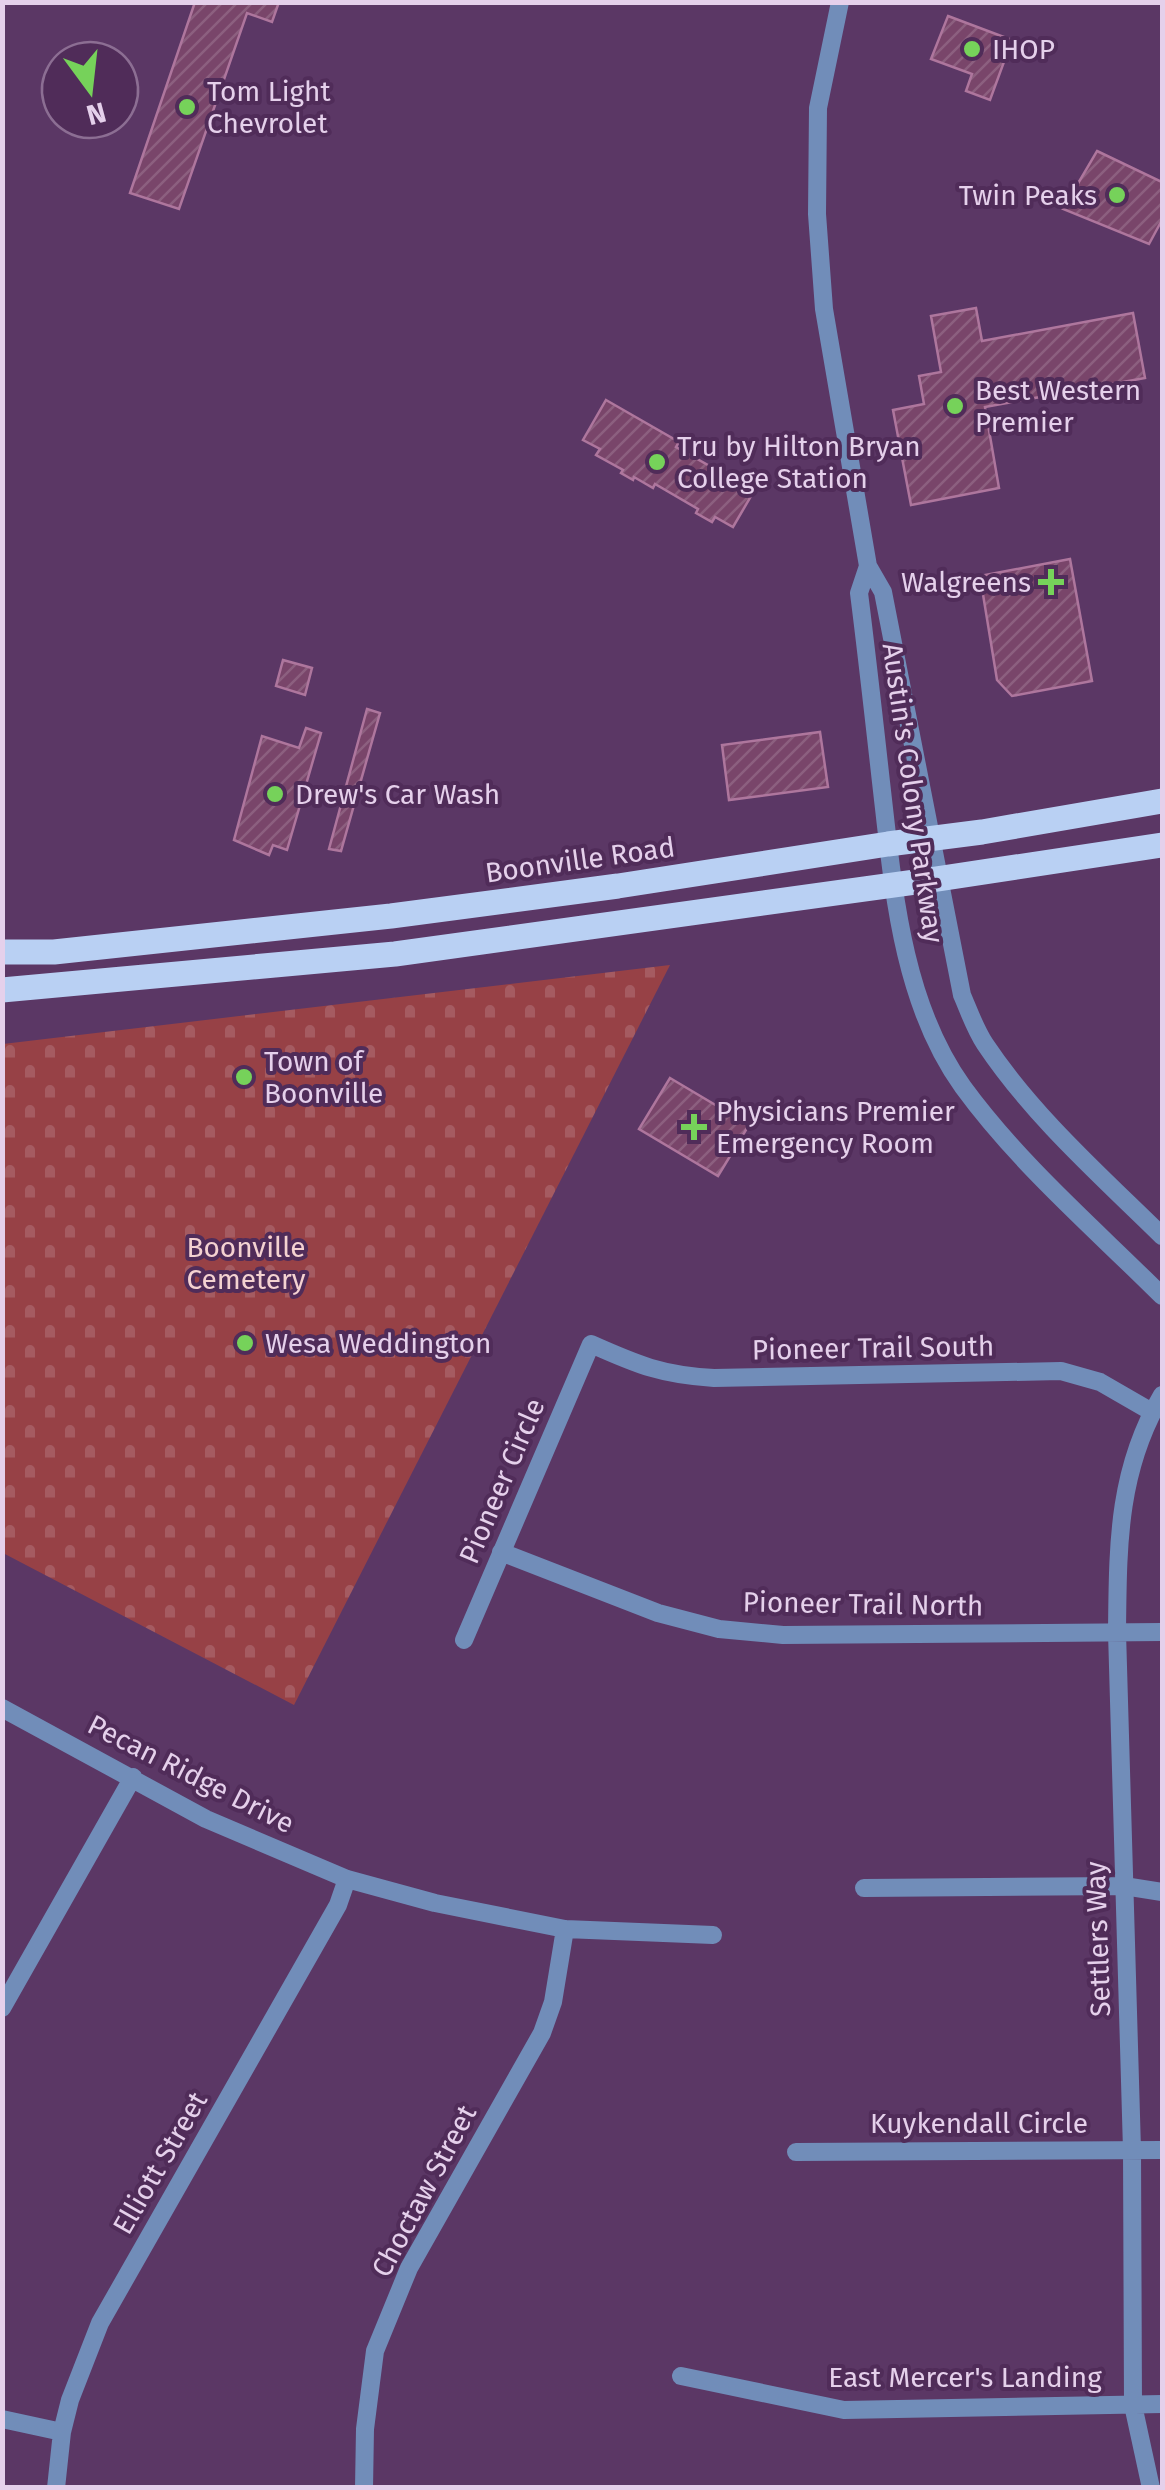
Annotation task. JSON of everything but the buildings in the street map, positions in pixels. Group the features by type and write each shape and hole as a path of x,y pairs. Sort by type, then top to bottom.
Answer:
{"main road":[{"name":"Boonville Road","path":"2,952 54,952 391,916 618,886 1162,801"},
{"path":"2,990 395,954 1162,845"},
{"path":"391,916 395,954"}],"street":[{"name":"Austin's Colony Parkway","path":"840,2 818,108 817,214 824,308 868,566 883,592 962,995 982,1040 1008,1076 1162,1236"},
{"name":"Austin's Colony Parkway","path":"868,566 860,594 888,844 905,948 928,1022 962,1086 1023,1158 1162,1296"},
{"name":"Pioneer Trail South","path":"592,1344 640,1366 677,1376 1062,1372 1100,1382 1152,1412"},
{"name":"Pioneer Circle","path":"464,1640 592,1344"},
{"name":"Settlers Way","path":"1151,2488 1133,2404 1132,2150 1118,1560 1124,1496 1133,1459 1162,1395"},
{"name":"Pioneer Trail North","path":"501,1552 658,1614 718,1628 783,1635 1162,1632"},
{"name":"Pecan Ridge Drive","path":"2,1708 206,1819 348,1879 435,1903 565,1929 713,1935"},
{"path":"2,2008 133,1777"},
{"name":"Elliott Street","path":"56,2488 62,2432 100,2323 338,1904 348,1879"},
{"path":"864,1888 1124,1886 1162,1892"},
{"name":"Choctaw Street","path":"364,2488 365,2429 376,2351 410,2268 542,2033 552,2002 565,1929"},
{"name":"Kuykendall Circle","path":"796,2152 1162,2150"},
{"name":"East Mercer's Landing","path":"681,2376 844,2410 1162,2404"},
{"path":"2,2420 62,2432"}],"green space":[{"name":"Boonville Cemetery","path":"670,965 294,1705 3,1553 3,1044"}],"place":[{"name":"IHOP","path":"972,49"},
{"name":"Tom Light Chevrolet","path":"187,107"},
{"name":"Twin Peaks","path":"1117,195"},
{"name":"Best Western Premier","path":"955,406"},
{"name":"Tru by Hilton Bryan College Station","path":"657,462"},
{"name":"Walgreens","path":"1051,582"},
{"name":"Drew's Car Wash","path":"275,794"},
{"name":"Town of Boonville","path":"244,1077"},
{"name":"Physicians Premier Emergency Room","path":"694,1127"},
{"name":"Wesa Weddington","path":"245,1343"}]}
